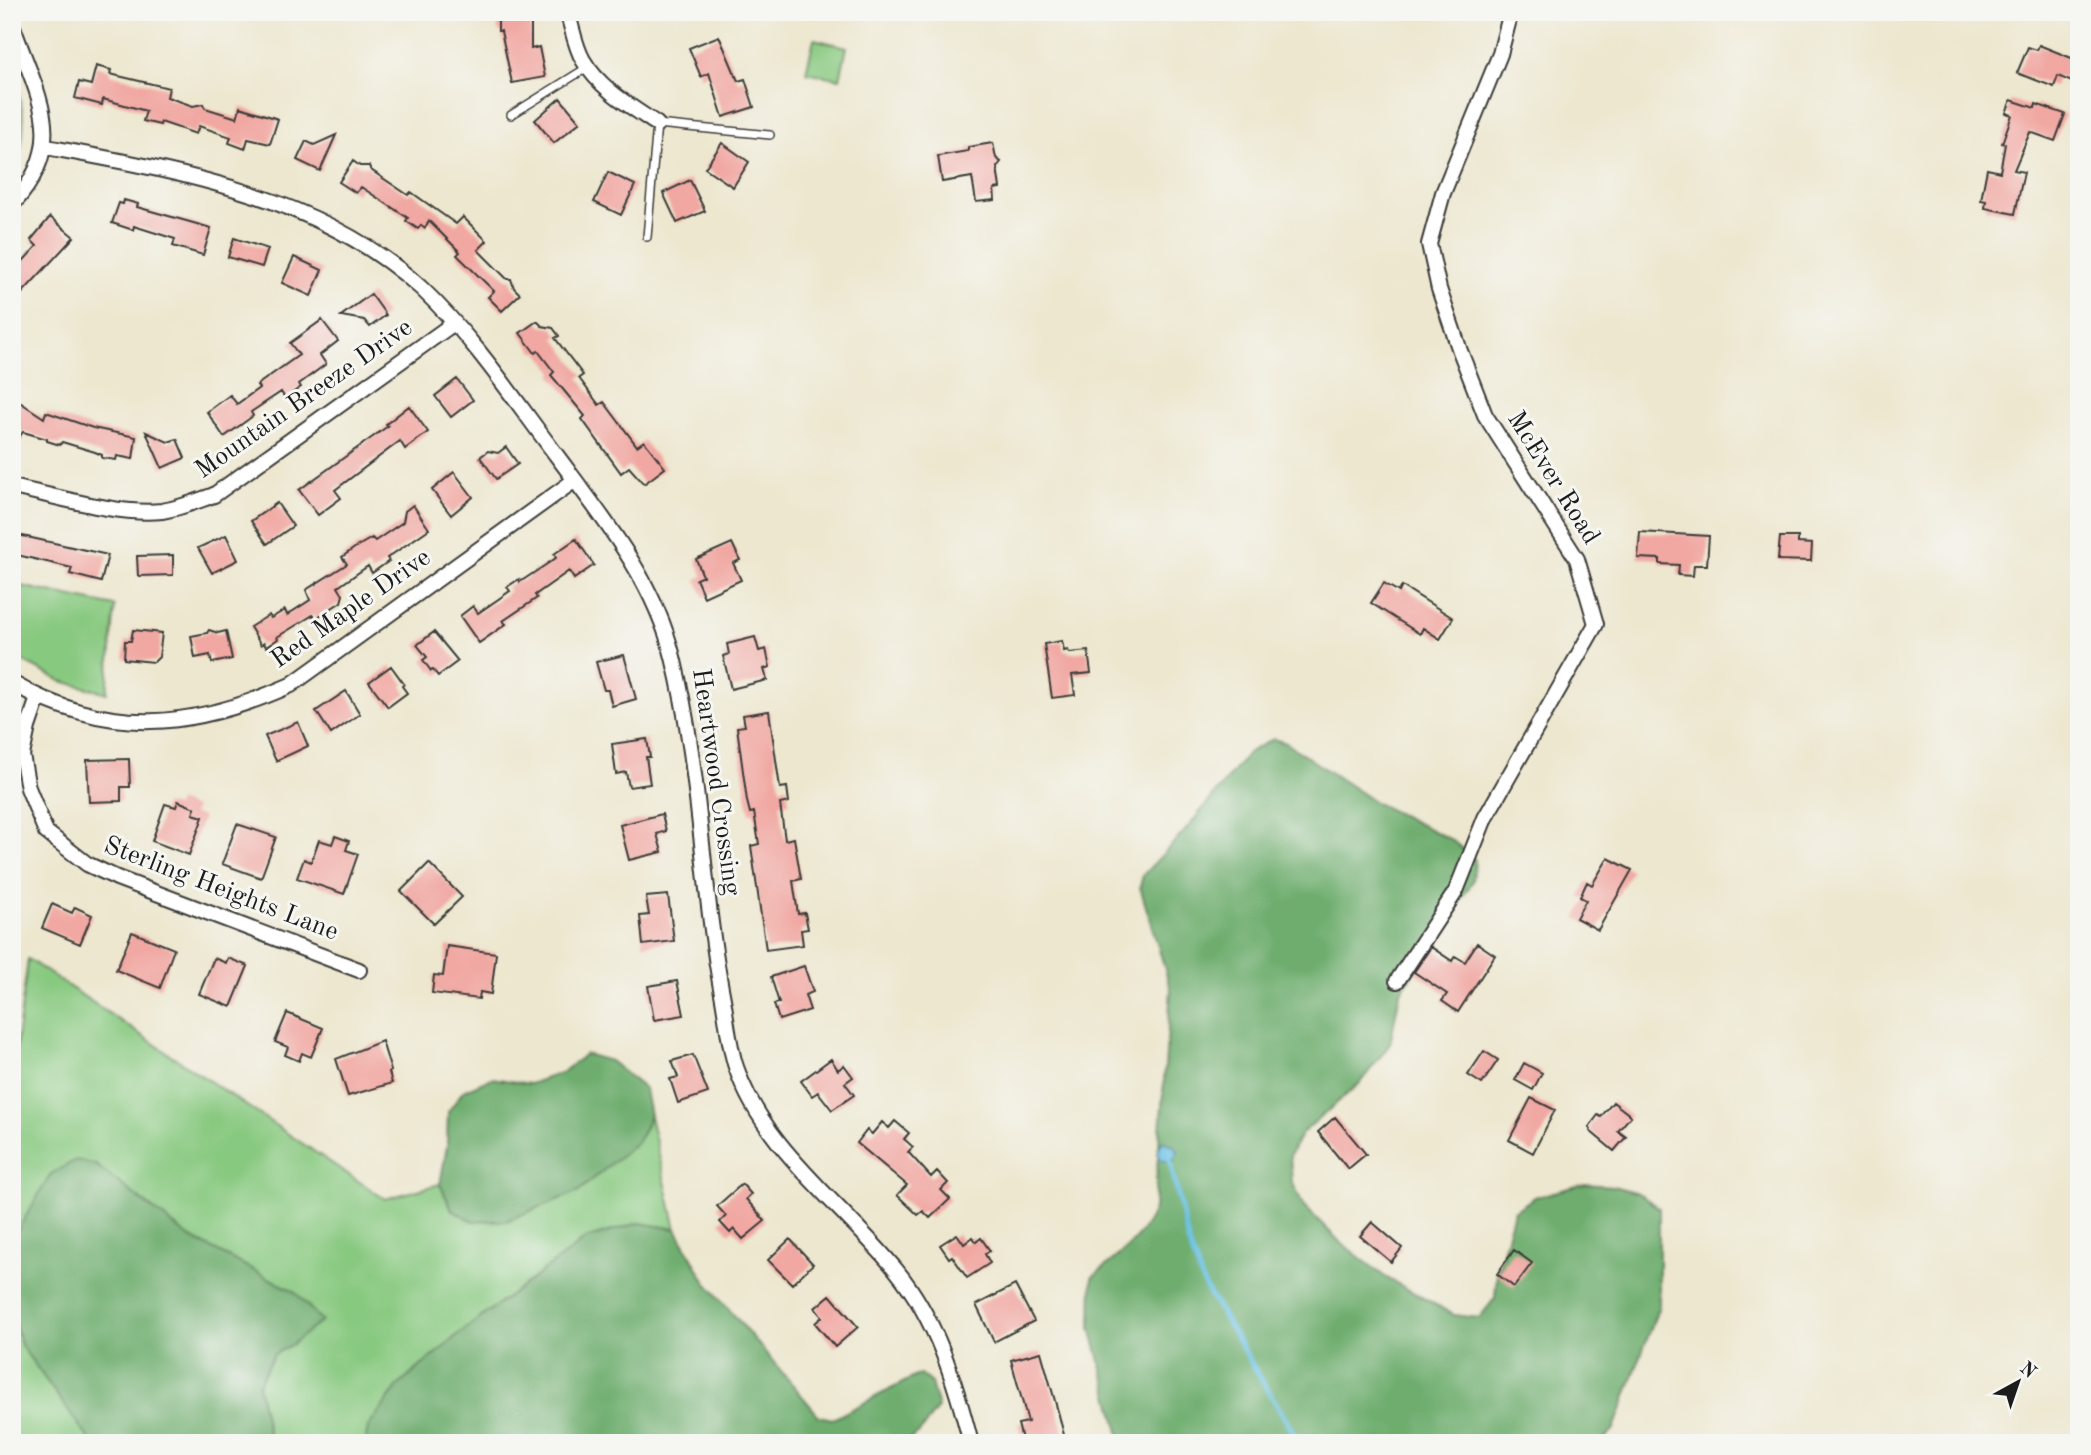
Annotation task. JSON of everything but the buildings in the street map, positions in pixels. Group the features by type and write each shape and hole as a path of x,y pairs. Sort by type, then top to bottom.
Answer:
{"street":[{"path":"570,12 569,18 581,58 611,92 657,124"},
{"name":"McEver Road","path":"1397,981 1456,891 1485,818 1596,624 1577,559 1485,415 1439,289 1429,244 1443,193 1500,54 1511,12"},
{"path":"12,24 43,113 46,147 27,189 12,205"},
{"name":"Heartwood Crossing","path":"46,147 138,164 235,190 292,208 343,232 384,258 419,287 454,323 575,480 640,575 661,617 673,656 688,725 716,967 736,1067 752,1102 780,1143 898,1273 921,1308 942,1347 971,1443"},
{"name":"Mountain Breeze Drive","path":"12,487 124,510 161,511 189,505 214,495 454,323"},
{"name":"Red Maple Drive","path":"12,683 38,698 107,719 176,720 251,703 290,685 575,480"},
{"name":"Sterling Heights Lane","path":"38,698 22,755 28,788 46,832 87,864 117,878 359,970"}],"lane":[{"path":"512,115 588,67"},
{"path":"648,237 657,124 771,135"}],"green space":[{"path":"814,39 847,47 840,79 806,72"},
{"path":"12,77 20,99 23,120 22,141 16,163 12,160"},
{"path":"12,584 115,606 107,693 61,681 12,656"},
{"path":"1273,739 1286,743 1378,804 1452,840 1475,860 1473,881 1400,993 1390,1044 1360,1083 1302,1133 1290,1155 1292,1181 1303,1205 1340,1242 1385,1277 1454,1315 1479,1318 1495,1298 1497,1274 1514,1211 1535,1197 1585,1184 1613,1186 1638,1193 1659,1208 1659,1306 1614,1429 1601,1443 1122,1443 1091,1328 1092,1277 1136,1238 1154,1209 1171,989 1140,887 1143,875 1184,832 1249,752"},
{"path":"28,959 385,1199 440,1184 452,1210 638,1141 650,1116 676,1229 639,1223 586,1239 460,1333 399,1385 368,1427 365,1443 270,1443 258,1386 273,1355 292,1344 294,1291 189,1237 96,1166 51,1174 12,1243 12,1076"},
{"path":"585,1054 610,1061 645,1089 650,1116 638,1141 579,1191 506,1221 473,1221 452,1210 440,1184 447,1146 448,1112 463,1091 492,1078 530,1084 563,1072"},
{"path":"76,1160 96,1165 189,1237 294,1291 322,1321 273,1355 258,1385 270,1443 92,1443 22,1347 12,1317 13,1238 51,1174"},
{"path":"639,1223 676,1229 705,1281 819,1416 833,1419 920,1374 931,1383 938,1408 919,1433 904,1443 365,1443 368,1427 399,1385 460,1333 586,1239"},
{"path":"12,1317 22,1347 92,1443 12,1443"}],"water":[{"path":"1163,1141 1173,1145 1178,1151 1171,1162 1159,1157 1158,1150"}],"waterway":[{"path":"1169,1157 1189,1244 1204,1285 1300,1443"}]}
